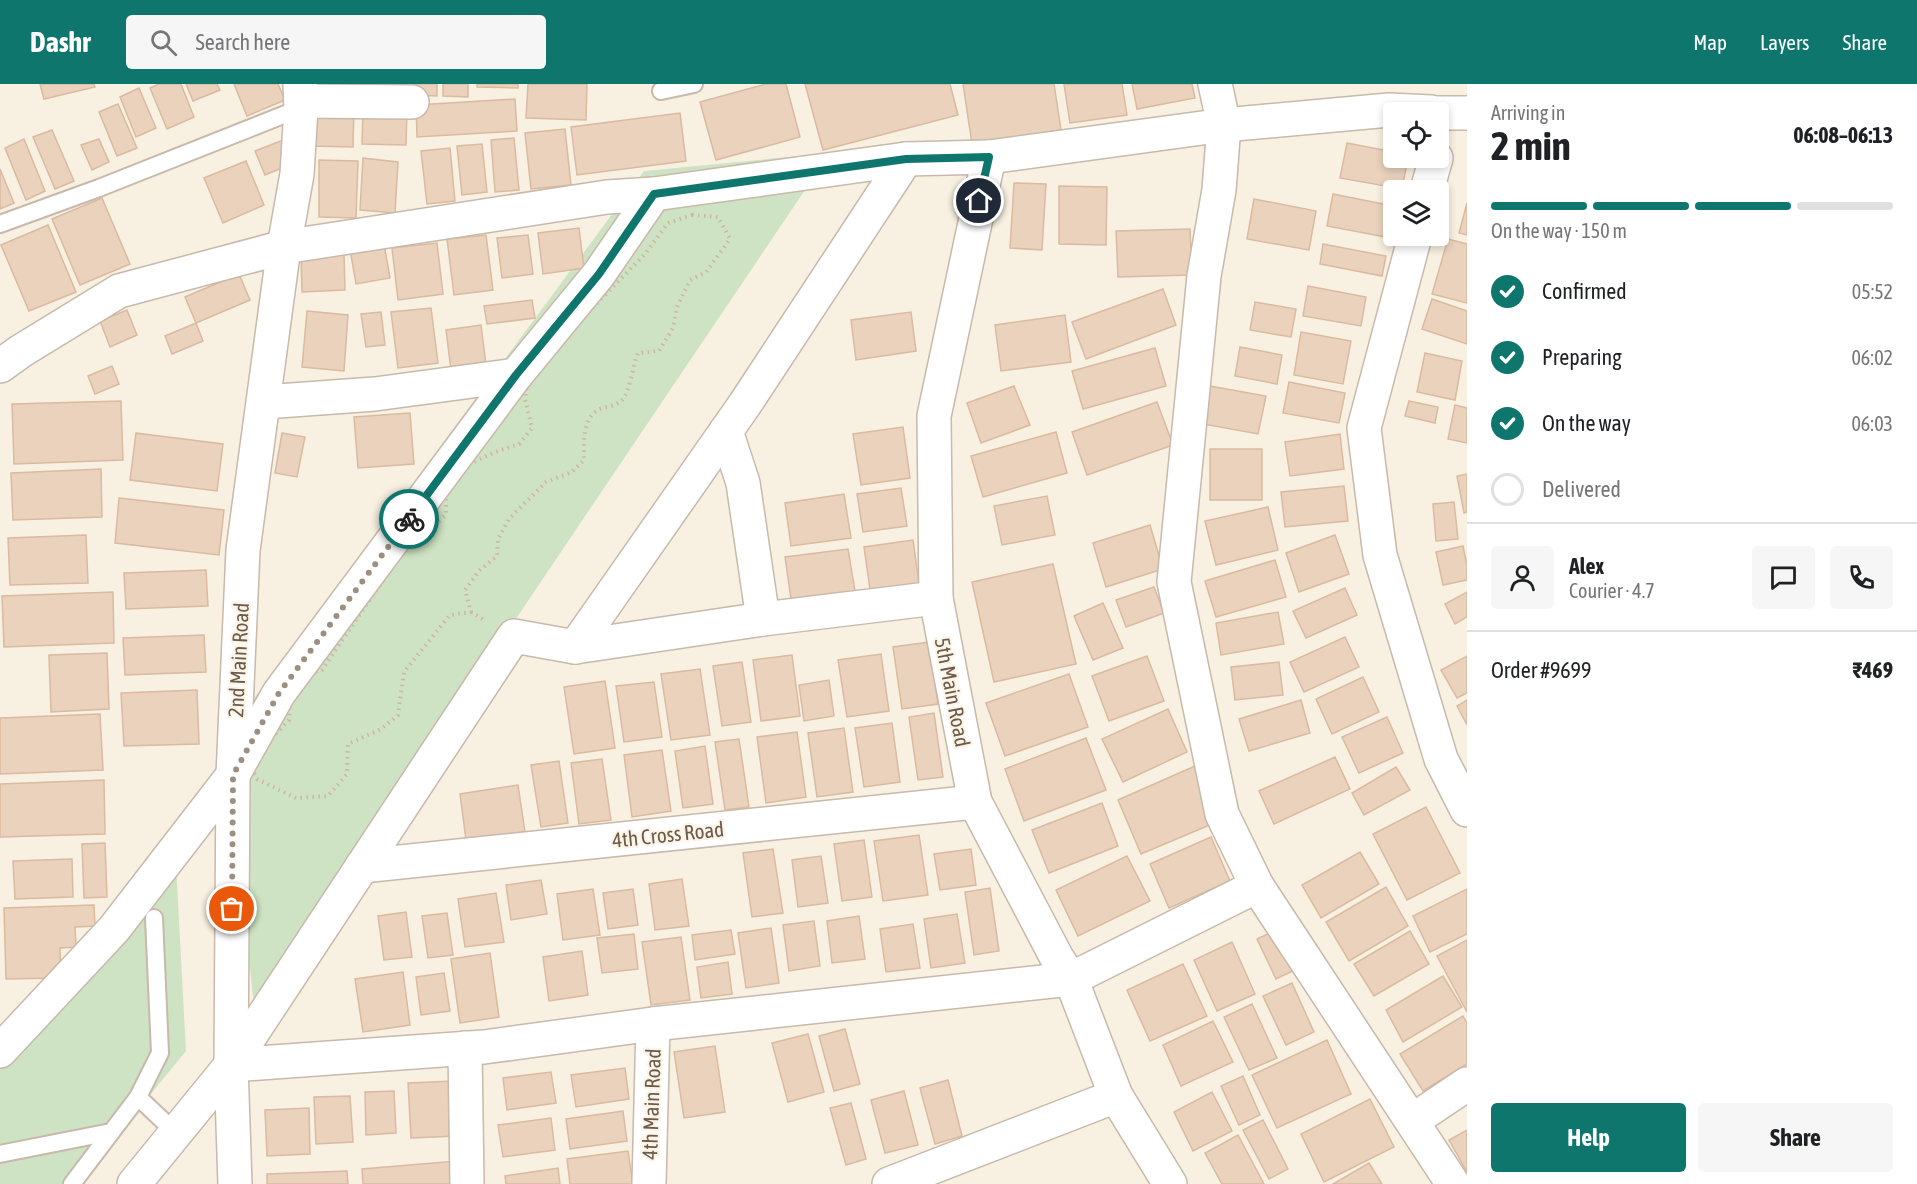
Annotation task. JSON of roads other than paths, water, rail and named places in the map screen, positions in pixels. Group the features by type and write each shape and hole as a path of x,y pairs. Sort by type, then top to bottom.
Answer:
{"street":[{"path":"1215,84 1224,125 1219,190 1204,276 1174,582 1222,814 1257,886 1453,1184"},
{"path":"4,352 119,291 284,247 596,199 654,194 906,159 989,157 1224,125 1383,97 1403,102"},
{"path":"300,98 411,102"},
{"name":"2nd Main Road","path":"235,1184 231,1065 233,775 243,549 284,247 297,174 300,98"},
{"name":"5th Main Road","path":"989,157 934,416 936,598 975,802 1057,958 1071,979 1116,1096 1170,1184"},
{"path":"575,647 726,431 906,159"},
{"path":"0,1051 114,929 233,775 279,693 516,375 599,274 654,194"},
{"path":"1412,246 1364,428 1380,555 1441,759 1467,810"},
{"path":"264,402 375,394 516,375"},
{"path":"726,431 743,483 763,619"},
{"path":"134,1184 231,1065 514,636 575,647 763,619 936,598"},
{"name":"4th Cross Road","path":"362,866 975,802"},
{"path":"231,1065 465,1048 653,1024 1071,979 1257,886"},
{"name":"4th Main Road","path":"649,1184 653,1024"},
{"path":"465,1048 467,1184"},
{"path":"1412,1120 1467,1084"},
{"path":"889,1184 1116,1096"}],"lane":[{"path":"661,91 694,84"},
{"path":"0,224 300,98"},
{"path":"72,1184 138,1097 160,1053 154,918"},
{"path":"138,1097 176,1133"},
{"path":"0,1154 111,1132"}]}
